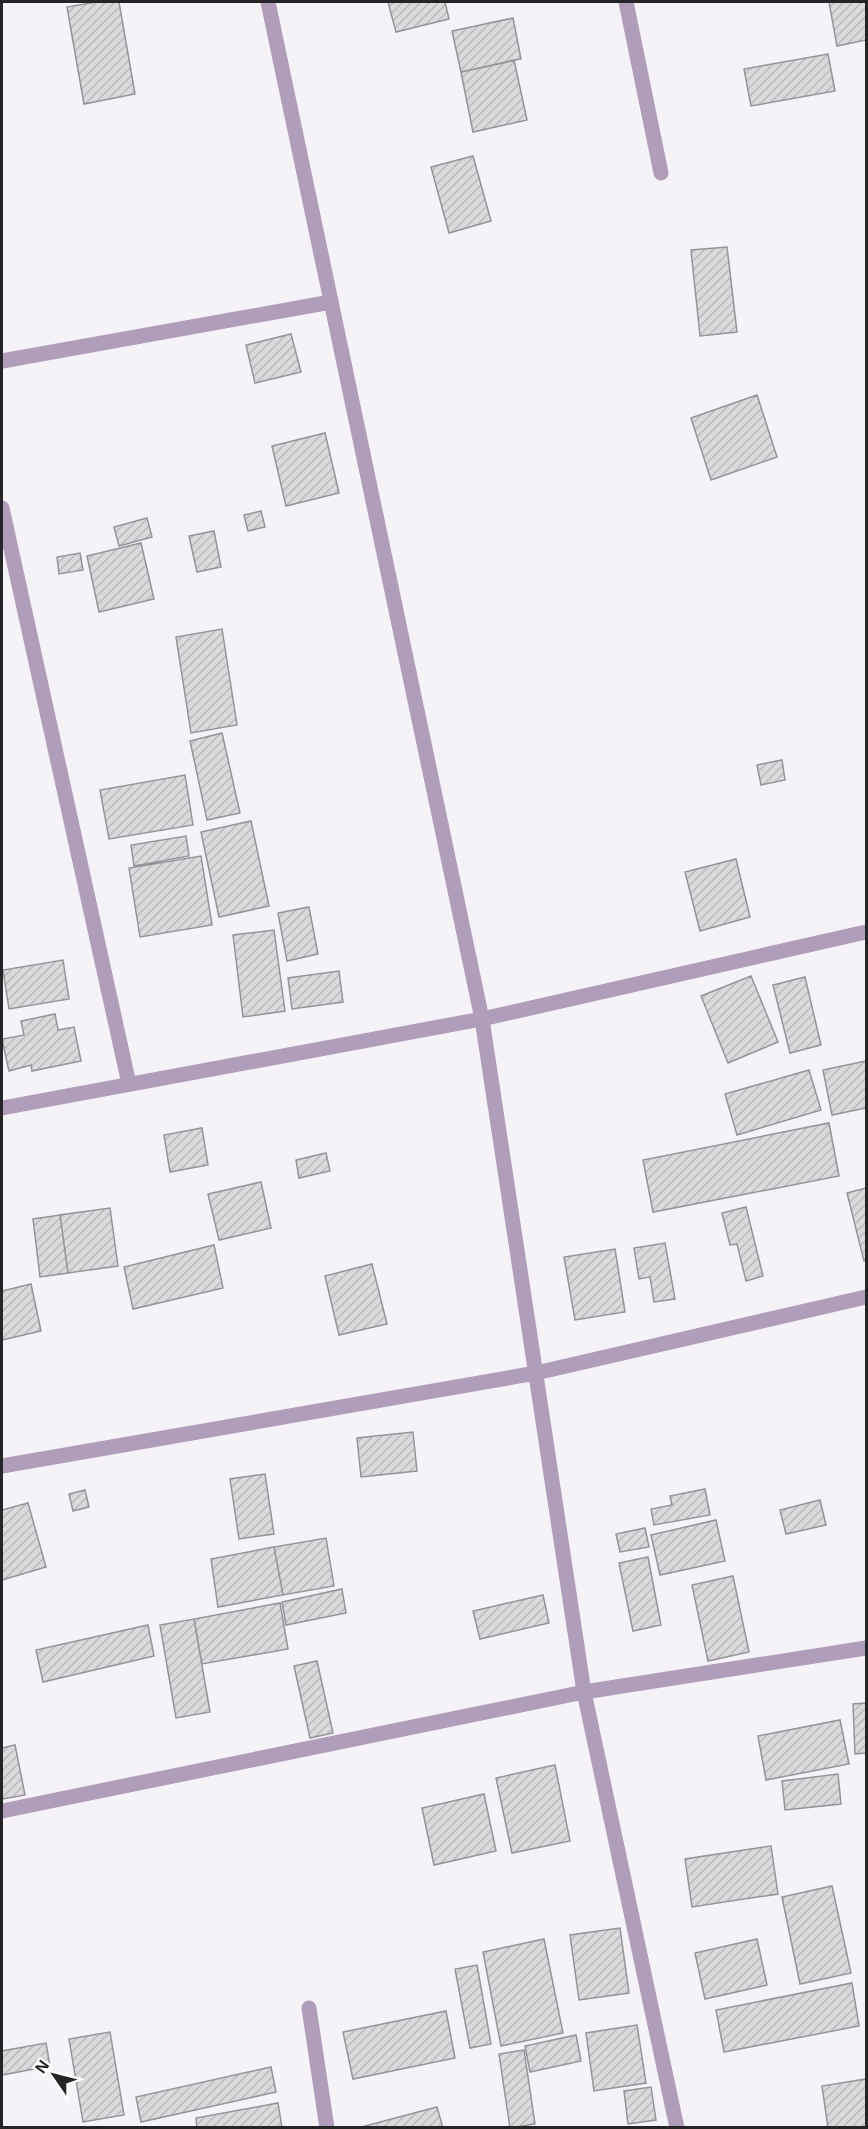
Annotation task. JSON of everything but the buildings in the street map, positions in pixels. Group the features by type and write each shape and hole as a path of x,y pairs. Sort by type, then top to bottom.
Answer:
{"street":[{"path":"268,2 482,1019 584,1692 677,2127"},
{"path":"626,2 661,173"},
{"path":"2,361 331,303"},
{"path":"2,508 129,1084"},
{"path":"2,1108 482,1019 867,932"},
{"path":"2,1466 536,1372 867,1297"},
{"path":"2,1811 584,1692 867,1648"},
{"path":"309,2008 327,2127"}]}
